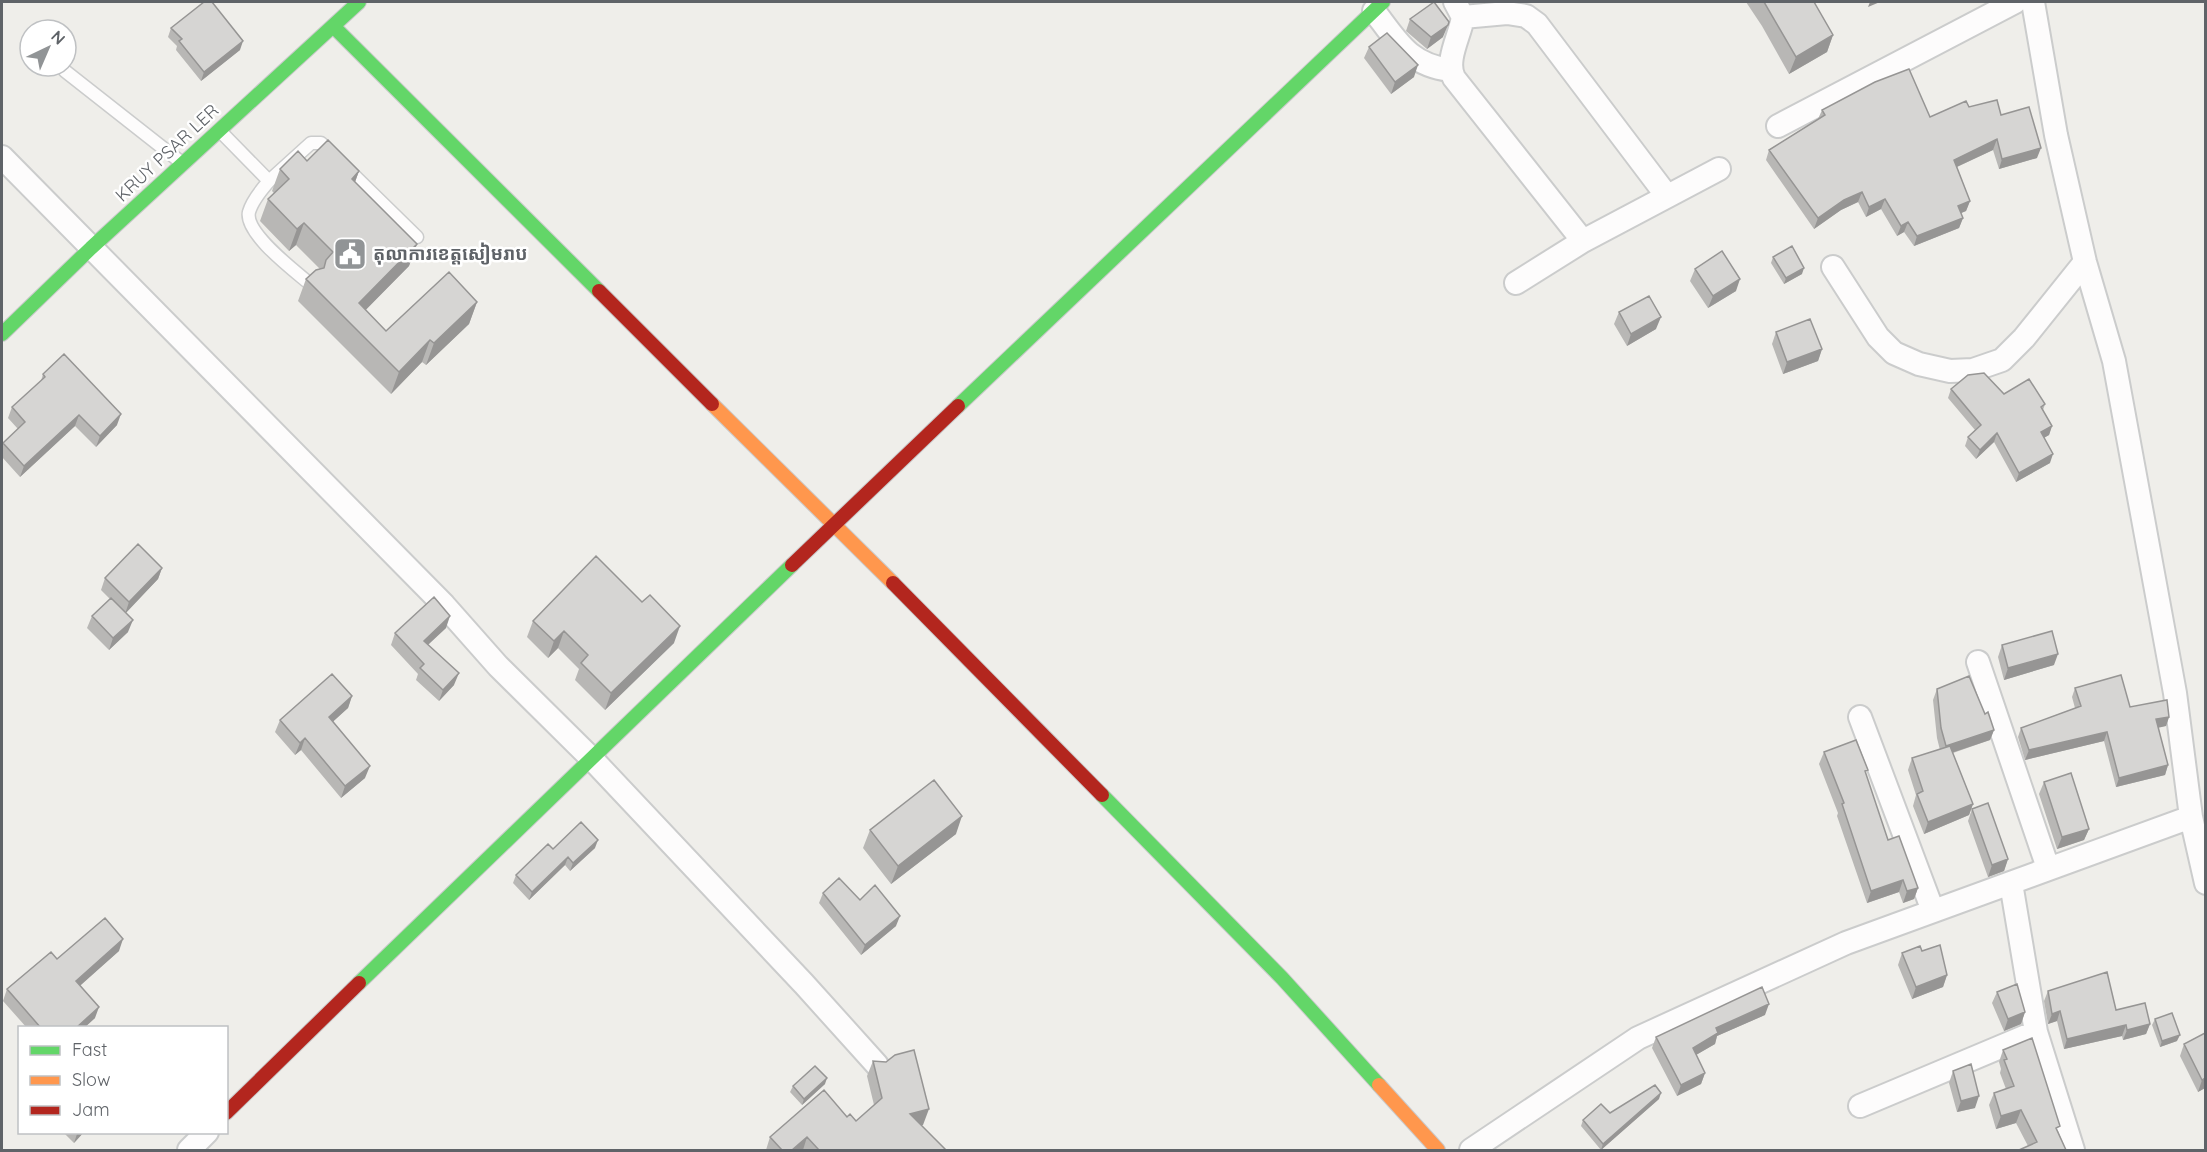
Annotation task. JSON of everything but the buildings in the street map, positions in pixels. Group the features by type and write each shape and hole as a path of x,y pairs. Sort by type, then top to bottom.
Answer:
{"street":[{"name":"KRUY PSAR LER","path":"2,334 91,248 358,2"},
{"path":"1778,126 2015,2"},
{"path":"2033,2 2056,135 2085,262 2114,361 2175,693 2191,817 2205,883"},
{"path":"228,1111 482,861 592,759 1378,6 1406,52 1432,68 1450,70"},
{"path":"1583,241 1454,78 1450,70 1459,9 1526,16 1537,24 1667,196"},
{"path":"333,26 835,524 1282,978 1438,1150"},
{"path":"2,157 444,605 498,666 592,759 877,1065"},
{"path":"1516,283 1583,241 1719,169"},
{"path":"1833,267 1878,337 1894,353 1919,364 1950,371 1974,370 2002,360 2024,338 2085,262"},
{"path":"1978,662 2048,868"},
{"path":"1860,717 1933,911"},
{"path":"1471,1150 1638,1038 1846,944 2191,817"},
{"path":"2012,883 2036,1032 2073,1150"},
{"path":"1860,1106 2036,1032"},
{"path":"189,1150 205,1134"}],"lane":[{"path":"74,78 183,164"},
{"path":"219,130 269,180"},
{"path":"310,284 259,238 249,222 249,212 269,180 311,142 321,143 417,237"}],"traffic: fast":[{"path":"2,334 91,248 359,2"},
{"path":"958,406 1383,2"},
{"path":"333,26 599,291"},
{"path":"359,983 792,565"},
{"path":"1102,795 1282,978 1379,1085"}],"traffic: slow":[{"path":"712,404 893,583"},
{"path":"1379,1085 1438,1150"}],"traffic: jam":[{"path":"599,291 712,404"},
{"path":"792,565 958,406"},
{"path":"893,583 1102,795"},
{"path":"228,1111 359,983"}],"place":[{"name":"តុលាការខេត្តសៀមរាប","path":"350,254"}]}
